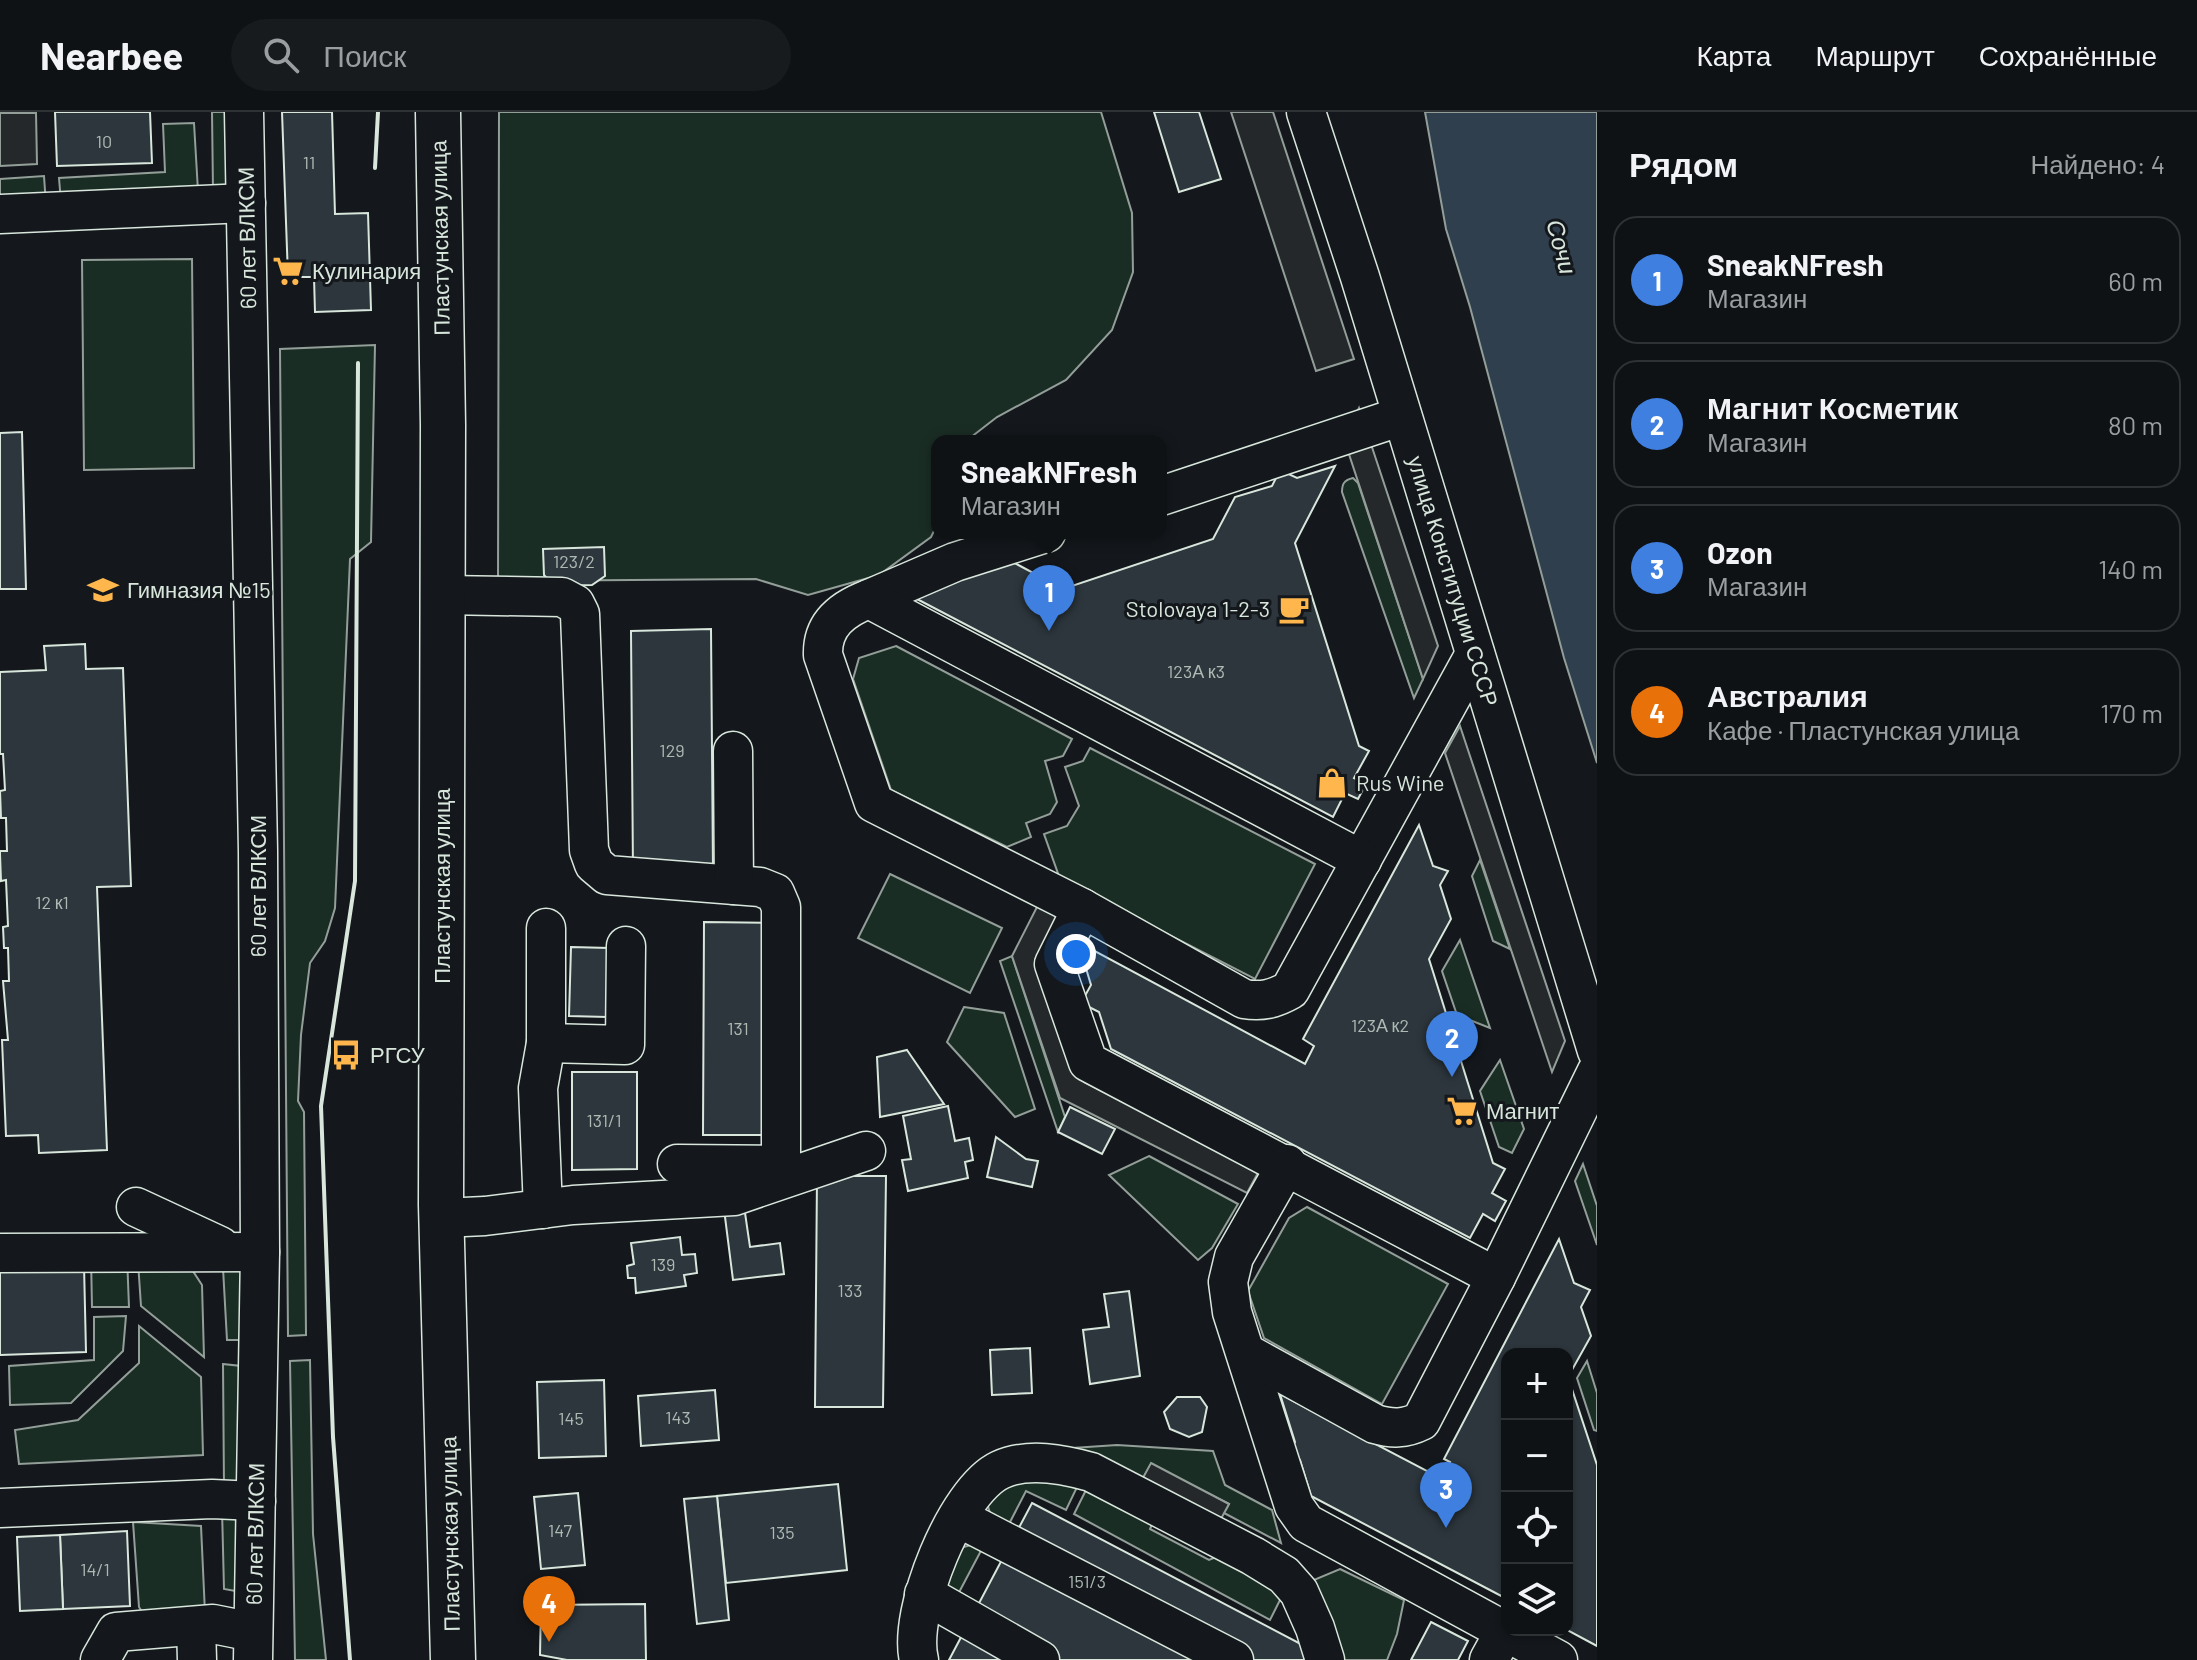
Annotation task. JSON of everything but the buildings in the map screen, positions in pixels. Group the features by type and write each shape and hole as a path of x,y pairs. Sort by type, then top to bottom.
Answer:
{"main road":[{"name":"Пластунская улица","path":"438,112 443,425 442,1218 453,1660"}],"street":[{"name":"60 лет ВЛКСМ","path":"244,112 258,836 247,1252 256,1501 253,1646"},
{"name":"улица Конституции СССР","path":"1306,112 1597,1051"},
{"path":"0,214 246,203"},
{"path":"1167,494 1402,416"},
{"path":"1027,539 955,562 852,605 838,616 823,640 823,655 874,803 1082,908 1244,999 1259,1002 1290,990 1475,654"},
{"path":"443,595 562,597 575,604 580,614 589,850 594,864 607,875 760,887 775,893 781,907 781,1165 677,1164"},
{"path":"869,599 1362,860"},
{"path":"733,751 734,885"},
{"path":"1082,908 1054,964 1088,1062 1287,1164 1496,1277"},
{"path":"543,1209 538,1088 546,1043 546,928"},
{"path":"546,1043 625,1045 626,946"},
{"path":"1246,1353 1375,1424 1389,1428 1408,1427 1421,1421 1597,1071"},
{"path":"442,1218 734,1196 866,1151"},
{"path":"1287,1164 1234,1257 1228,1282 1232,1312 1294,1506 1306,1523 1497,1646 1558,1660"},
{"path":"136,1207 247,1252"},
{"path":"0,1253 247,1252"},
{"path":"919,1660 917,1629 928,1576 972,1492 987,1477 1004,1468 1049,1464 1091,1472 1284,1575 1299,1592 1325,1660"},
{"path":"0,1508 212,1499 256,1501"},
{"path":"959,1518 1234,1660"},
{"path":"924,1594 1040,1660"},
{"path":"100,1660 116,1632 197,1643 213,1624 253,1646"}],"green space":[{"path":"212,112 234,112 235,191 213,191"},
{"path":"499,112 1101,112 1132,213 1133,272 1112,330 1066,380 997,417 974,435 931,435 931,537 879,575 808,595 756,579 498,581"},
{"path":"194,123 198,191 61,202 59,178 165,172 163,124"},
{"path":"44,176 46,205 0,209 0,179"},
{"path":"192,259 194,468 84,470 82,260"},
{"path":"375,345 371,542 350,559 335,908 325,941 310,963 301,1035 298,1101 304,1112 306,1335 288,1336 280,349"},
{"path":"1353,478 1358,483 1423,679 1414,698 1342,492 1344,483"},
{"path":"896,646 1072,739 1063,756 1045,761 1057,802 1050,814 1026,823 1031,837 1007,847 891,790 853,679 859,658"},
{"path":"1090,748 1315,864 1255,979 1060,879 1044,834 1067,826 1079,806 1065,767 1083,761"},
{"path":"1480,860 1510,949 1493,941 1472,876"},
{"path":"890,874 1002,928 970,993 858,938"},
{"path":"1460,940 1490,1028 1457,1015 1442,971"},
{"path":"1012,956 1065,1117 1058,1132 1000,961"},
{"path":"964,1007 1004,1013 1035,1109 1015,1117 947,1042"},
{"path":"1500,1060 1524,1129 1512,1153 1499,1147 1480,1091"},
{"path":"1149,1156 1238,1204 1212,1248 1198,1260 1109,1175"},
{"path":"1583,1164 1597,1206 1597,1245 1575,1181"},
{"path":"1307,1207 1448,1284 1382,1404 1264,1338 1248,1291 1289,1218"},
{"path":"127,1256 129,1307 92,1307 91,1258"},
{"path":"138,1262 187,1262 202,1285 204,1357 141,1306"},
{"path":"244,1265 247,1340 227,1340 223,1268"},
{"path":"126,1316 123,1351 71,1403 10,1405 9,1366 94,1360 94,1317"},
{"path":"139,1326 201,1377 203,1455 19,1464 15,1430 78,1420 139,1363"},
{"path":"310,1360 313,1534 326,1660 295,1660 290,1361"},
{"path":"1587,1361 1597,1393 1597,1431 1594,1430 1577,1378"},
{"path":"223,1364 241,1366 240,1487 224,1487"},
{"path":"1117,1445 1213,1451 1225,1485 1272,1510 1281,1543 1224,1513 1229,1504 1151,1464 1138,1487 1012,1452"},
{"path":"1009,1481 1079,1483 1066,1510 1026,1491 1009,1524 990,1513 987,1503"},
{"path":"1088,1486 1153,1522 1150,1529 1209,1560 1221,1555 1282,1596 1270,1620 1074,1514"},
{"path":"222,1509 238,1509 241,1592 224,1589"},
{"path":"133,1522 201,1526 205,1613 147,1619 139,1607"},
{"path":"971,1545 983,1547 956,1598 947,1588 956,1549"},
{"path":"1340,1569 1404,1600 1397,1634 1387,1660 1342,1660 1309,1582"}],"shaded area":[{"path":"1231,112 1273,112 1354,359 1316,371"},
{"path":"0,113 36,113 37,164 0,166"},
{"path":"1359,408 1438,646 1423,679 1344,439"},
{"path":"1460,726 1565,1041 1552,1072 1445,753"},
{"path":"1040,901 1068,916 1043,966 1084,1082 1259,1171 1247,1193 1060,1098 1012,956"},
{"path":"1151,1463 1229,1504 1216,1528 1138,1487"}],"water":[{"name":"Сочи","path":"1425,112 1597,112 1597,763 1564,658 1470,307 1446,229"}],"wall":[{"path":"375,168 378,112"},
{"path":"350,1660 333,1437 321,1106 355,881 358,363"}],"place":[{"name":"Кулинария","path":"288,271"},
{"name":"Гимназия №15","path":"103,590"},
{"name":"Stolovaya 1-2-3","path":"1294,609"},
{"name":"SneakNFresh","path":"1049,631"},
{"name":"Rus Wine","path":"1332,783"},
{"name":"РГСУ","path":"346,1055"},
{"name":"Магнит Косметик","path":"1452,1077"},
{"name":"Магнит","path":"1462,1111"},
{"name":"Ozon","path":"1446,1528"},
{"name":"Австралия","path":"549,1642"}]}
